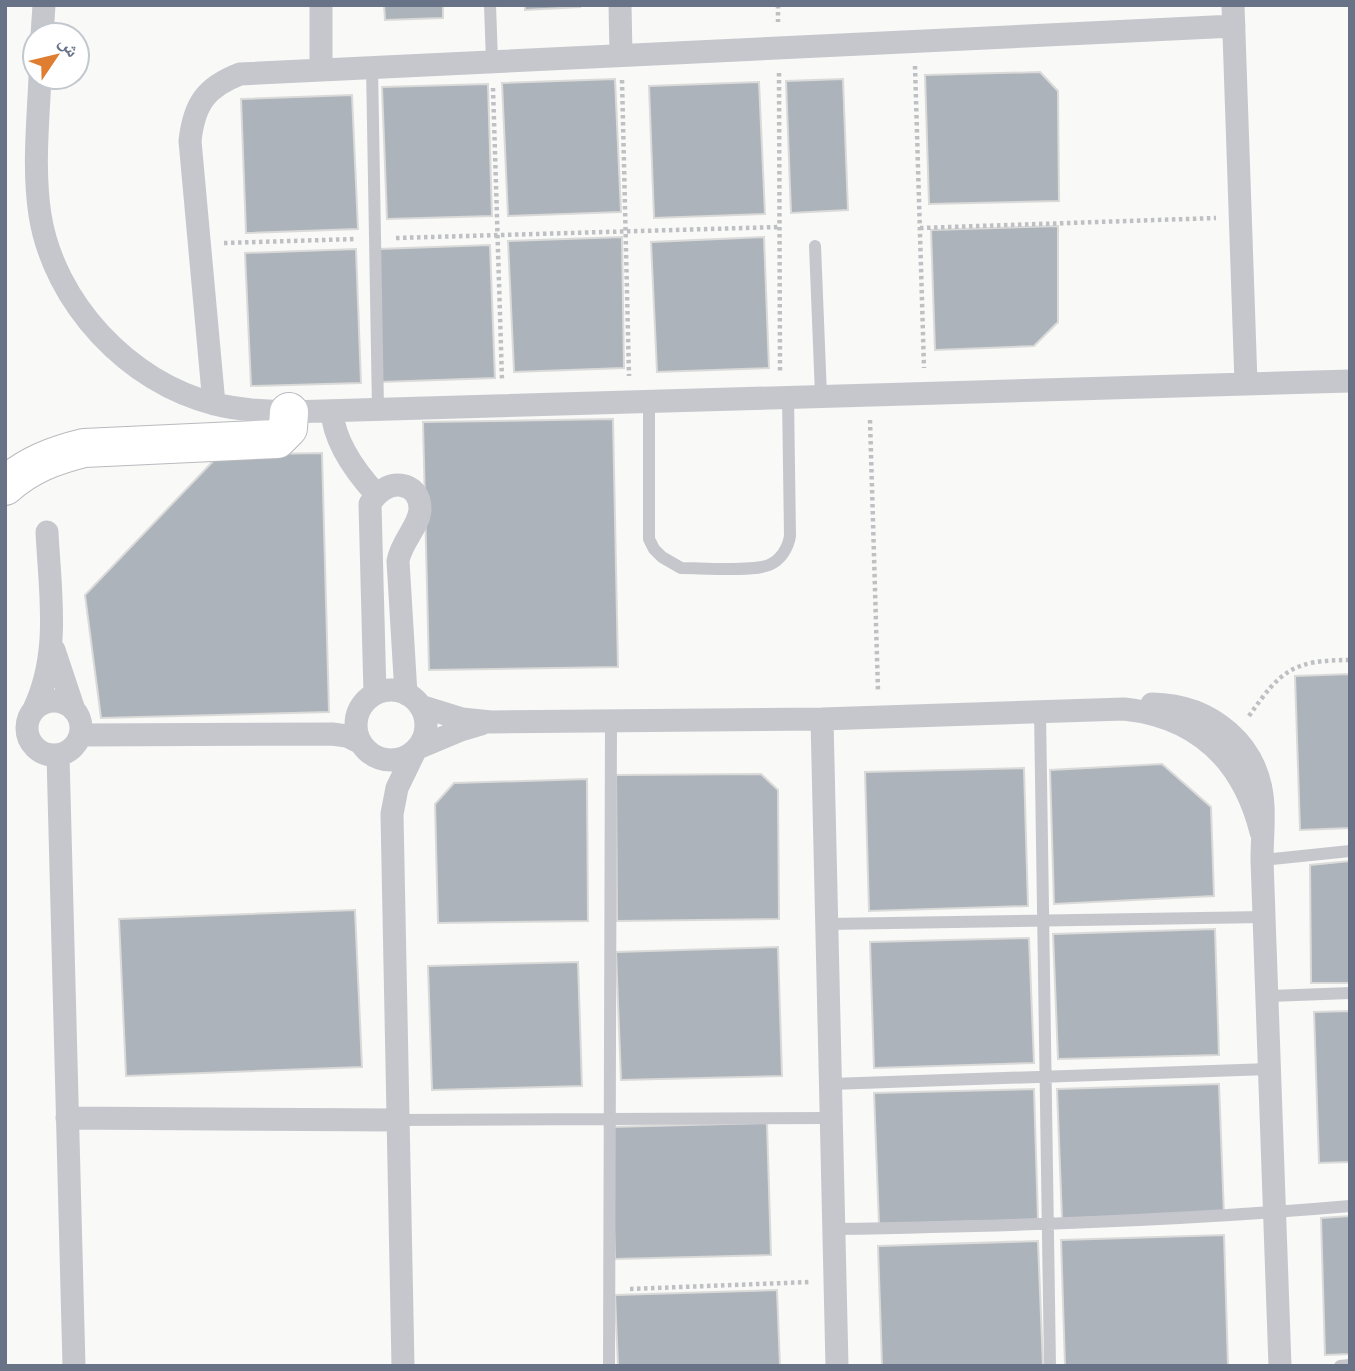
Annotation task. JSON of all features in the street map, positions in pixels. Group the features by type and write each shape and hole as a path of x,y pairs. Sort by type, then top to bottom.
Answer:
{"highway":[{"path":"5,486 32,467 57,455 84,448 277,439 288,428 289,412"}],"street":[{"path":"321,5 321,69"},
{"path":"620,5 621,55"},
{"path":"214,404 190,141 191,122 198,106 209,91 223,80 240,74 372,66 914,41 1233,15 1246,383"},
{"path":"39,91 36,180 40,218 51,255 67,289 88,321 114,349 145,373 178,391 214,404 251,411 289,412 1350,381"},
{"path":"332,411 341,444 356,470 376,494"},
{"path":"375,694 370,503 383,487 403,485 418,498 420,509 398,561 413,700 425,716 426,727 424,738 397,788 392,814 403,1366"},
{"path":"47,532 53,644 47,678 28,719 28,737 40,752 58,755 72,749 82,726 53,644"},
{"path":"392,814 381,781 356,733 359,710 375,694 396,691 462,719 491,722 822,719 1124,709 1145,711 1167,718 1206,739 1222,754 1248,790 1261,832"},
{"path":"33,711 49,701 67,704 75,710"},
{"path":"1124,709 1146,704 1170,704 1193,710 1215,721 1234,736 1249,757 1259,781 1263,807 1261,832 1280,1366"},
{"path":"822,719 837,1366"},
{"path":"80,735 339,734 384,760 405,758 416,750 461,730 491,722"},
{"path":"58,755 74,1366"},
{"path":"67,1118 398,1120"}],"lane":[{"path":"490,5 492,61"},
{"path":"372,66 378,409"},
{"path":"815,246 821,395"},
{"path":"639,400 648,528 654,549 670,564 681,568 759,568 777,561 788,545 790,536 784,396"},
{"path":"1040,712 1050,1366"},
{"path":"610,1366 611,720"},
{"path":"1262,860 1350,851"},
{"path":"827,924 1264,917"},
{"path":"1267,996 1350,993"},
{"path":"831,1084 1270,1069"},
{"path":"398,1120 831,1118"},
{"path":"834,1230 1048,1225 1274,1213 1350,1206"},
{"path":"1340,1366 1350,1365"}],"path":[{"path":"778,5 779,227 784,396"},
{"path":"914,41 924,392"},
{"path":"621,55 625,232 639,400"},
{"path":"492,61 503,405"},
{"path":"920,228 1240,217"},
{"path":"199,243 779,227"},
{"path":"869,394 878,717"},
{"path":"1234,736 1266,691 1289,670 1319,660 1350,660"},
{"path":"610,1290 835,1281"}],"building":[{"path":"384,5 443,5 443,18 385,20"},
{"path":"525,5 580,5 580,7 525,10"},
{"path":"1040,72 1058,91 1059,201 929,204 925,75"},
{"path":"615,79 621,212 508,216 502,83"},
{"path":"843,79 848,210 791,213 786,81"},
{"path":"759,82 765,214 654,218 649,86"},
{"path":"488,84 492,216 387,219 382,87"},
{"path":"352,95 358,229 246,233 241,99"},
{"path":"1058,226 1058,322 1034,346 935,350 931,230"},
{"path":"622,237 624,368 514,372 508,241"},
{"path":"764,237 769,368 657,372 651,242"},
{"path":"490,245 495,378 381,382 378,249"},
{"path":"356,249 361,383 251,386 245,253"},
{"path":"613,419 618,667 429,670 423,422"},
{"path":"322,453 329,712 101,718 85,595 219,455"},
{"path":"1350,674 1350,828 1300,830 1295,676"},
{"path":"1162,764 1211,807 1214,896 1054,904 1050,770"},
{"path":"1024,768 1028,906 869,911 865,772"},
{"path":"761,774 778,790 779,919 617,921 616,775"},
{"path":"587,779 588,921 438,923 435,804 454,783"},
{"path":"1350,861 1350,983 1311,983 1310,865"},
{"path":"355,910 362,1067 126,1076 119,919"},
{"path":"1215,929 1219,1055 1058,1059 1053,934"},
{"path":"1029,938 1034,1063 874,1068 870,942"},
{"path":"778,947 782,1076 621,1080 616,952"},
{"path":"578,962 582,1086 432,1090 428,966"},
{"path":"1350,1011 1350,1162 1319,1163 1314,1012"},
{"path":"1219,1084 1224,1215 1062,1219 1057,1089"},
{"path":"1034,1089 1038,1220 879,1224 874,1093"},
{"path":"767,1123 771,1255 615,1259 611,1127"},
{"path":"1350,1216 1350,1354 1325,1355 1321,1218"},
{"path":"1224,1235 1228,1365 1065,1366 1061,1240"},
{"path":"1038,1241 1043,1366 882,1366 878,1246"},
{"path":"777,1290 780,1366 618,1366 615,1295"}]}
